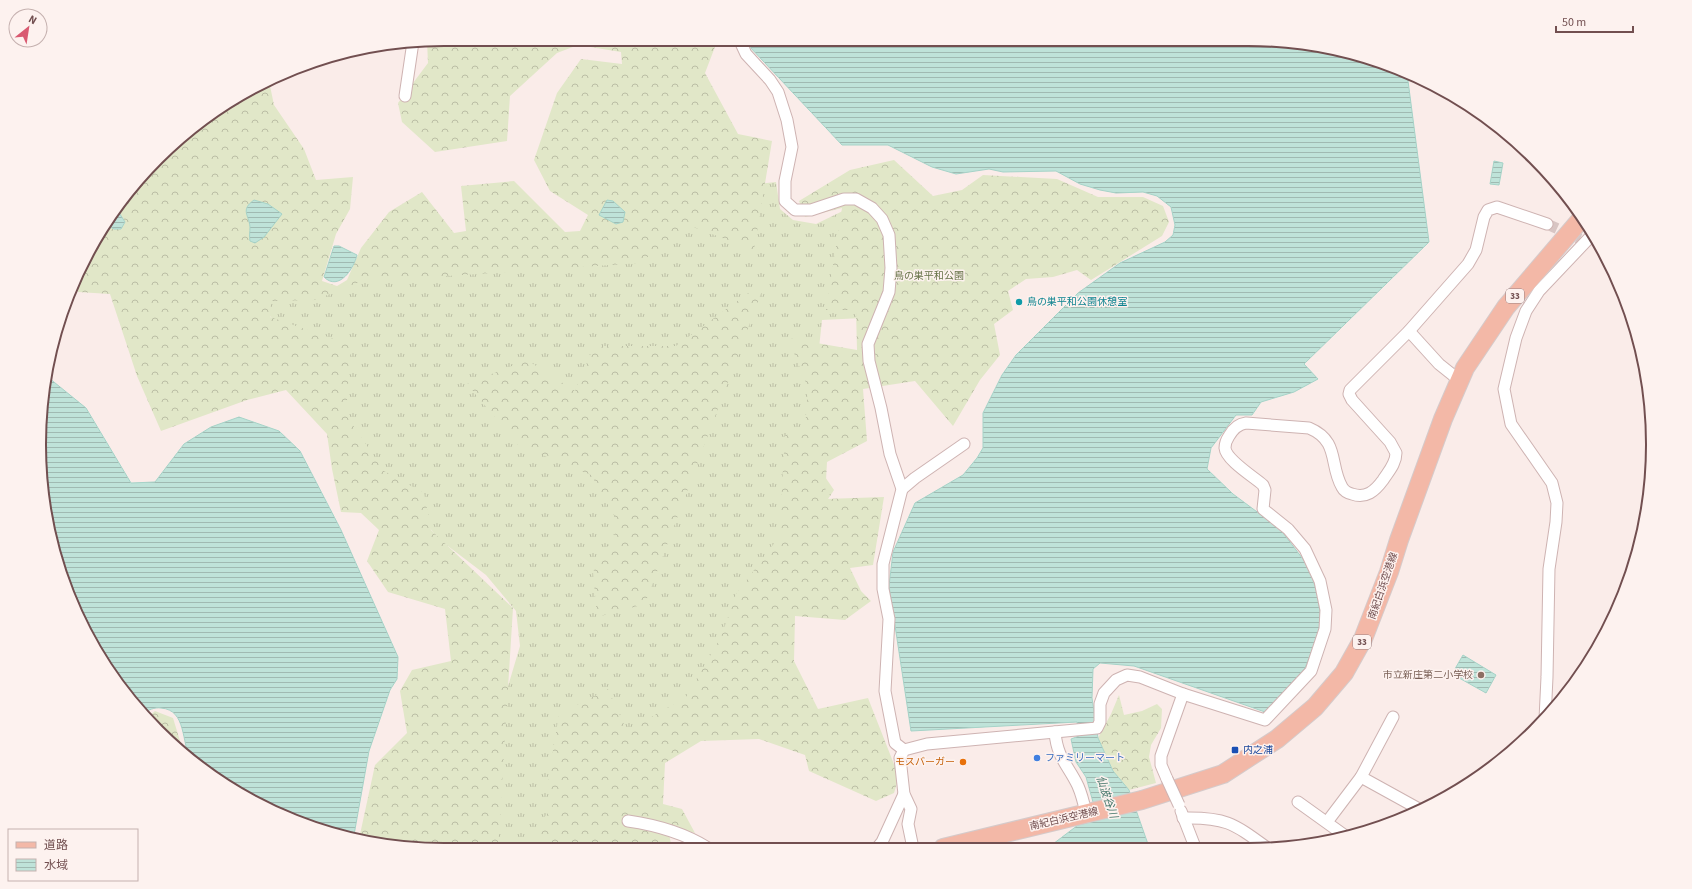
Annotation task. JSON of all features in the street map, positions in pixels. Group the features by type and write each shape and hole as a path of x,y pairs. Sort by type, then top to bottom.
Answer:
{"main road":[{"name":"南紀白浜空港線","path":"964,843 1142,800 1223,774 1248,759 1302,720 1327,695 1344,673 1363,639 1374,615 1399,540 1459,380 1473,353 1506,307 1578,222"}],"street":[{"path":"742,46 746,54 770,80 778,92 787,120 792,147 785,181 785,201 795,210 811,210 844,199 856,199 872,208 882,219 889,235 891,268 889,292 868,344 869,361 881,408 890,454 902,489 883,564 883,588 888,620 886,691 895,743 904,750"},
{"path":"405,96 412,47"},
{"path":"912,843 908,824 911,809 904,794 900,758 904,750 928,744 1097,728 1100,722 1099,710 1101,699 1112,684 1122,676 1133,675 1183,694 1265,720 1311,671 1325,629 1326,610 1324,595 1313,564 1305,549 1290,532 1264,511 1265,487 1235,462 1227,452 1225,447 1229,436 1237,426 1246,423 1310,428 1318,432 1327,441 1341,487 1354,495 1362,496 1372,492 1391,467 1396,453 1390,442 1352,400 1349,392 1409,331 1468,264 1476,250 1484,217 1488,210 1497,207 1547,224"},
{"path":"1545,709 1547,677 1549,569 1556,522 1557,503 1552,483 1511,424 1504,389 1516,338 1526,311 1539,291 1588,238"},
{"path":"1409,331 1439,364 1459,380"},
{"path":"902,489 915,478 964,444"},
{"path":"1183,694 1161,756 1161,765 1179,805 1192,843"},
{"path":"1327,822 1361,777 1393,717"},
{"path":"1055,732 1056,742 1062,760 1077,784 1088,813"},
{"path":"1361,777 1413,807"},
{"path":"881,843 904,794"},
{"path":"1298,802 1340,832"},
{"path":"1183,818 1203,817 1223,820 1238,826 1260,843"},
{"path":"628,821 657,826 698,843"}],"green space":[{"path":"575,46 557,53 510,96 507,141 435,152 402,122 398,103 428,63 427,47"},
{"path":"584,46 715,46 705,73 738,134 772,141 754,250 688,225 640,263 360,282 315,300 271,301 270,317 351,345 346,415 384,471 424,493 431,530 513,608 498,843 418,842 392,840 360,833 375,765 407,733 400,691 412,670 451,661 445,609 388,592 367,561 379,530 361,513 341,512 332,469 327,434 286,390 247,400 161,431 137,376 110,294 78,292 78,288 99,245 110,227 114,229 121,229 125,222 120,214 145,182 163,163 202,128 245,99 270,86 274,105 304,149 316,180 353,177 350,209 336,234 322,281 337,286 347,280 361,248 389,212 422,192 454,233 466,231 461,186 514,181 565,232 580,231 588,215 550,191 534,160 557,93 581,59 622,64 621,52"},
{"name":"鳥の巣平和公園","path":"894,160 933,196 962,190 983,175 1057,179 1098,197 1143,197 1163,206 1169,222 1162,236 1091,280 1077,270 1053,277 1026,279 1008,291 1013,310 994,324 1000,355 980,380 953,426 915,381 863,389 867,441 827,462 825,499 884,497 873,565 850,568 861,591 871,601 845,620 795,616 794,661 818,709 868,698 899,777 894,793 876,801 809,771 805,755 759,739 701,741 665,763 663,804 682,809 695,833 667,825 671,843 538,843 538,827 558,797 547,788 559,714 608,689 627,731 686,697 721,637 736,594 779,537 785,435 805,429 808,388 788,338 857,350 856,310 826,310 842,208 805,217 799,201 850,170"},
{"path":"776,182 780,209 793,220 816,224 851,207 863,318 822,320 808,452 834,490 763,598 728,667 622,744 646,843 494,843 506,693 520,646 516,611 486,575 440,540 386,477 290,335 258,305 269,295 325,295 358,278 651,253 713,189"},
{"path":"766,280 645,604 597,617 593,572 620,525 591,475 518,445 467,384 527,360 575,391 594,346 676,346"},
{"path":"1119,695 1124,715 1142,711 1157,704 1162,709 1161,728 1151,745 1149,757 1156,783 1129,790 1113,771 1098,738"},
{"path":"155,711 173,718 181,743 163,726 152,714"}],"water":[{"name":"仙波谷川","path":"749,46 1274,47 1300,49 1351,60 1376,67 1408,80 1429,242 1304,364 1318,379 1294,392 1261,402 1252,415 1236,415 1211,448 1207,469 1233,494 1280,529 1309,567 1317,593 1322,625 1305,668 1265,712 1134,666 1100,663 1093,669 1092,698 1098,738 1113,771 1129,790 1148,843 1054,843 1078,825 1094,821 1093,802 1086,777 1076,762 1071,739 1079,736 1077,722 911,731 889,586 893,552 915,503 963,475 977,458 983,448 983,413 1002,375 1016,355 1078,293 1120,263 1165,242 1173,235 1175,225 1171,207 1157,196 1143,192 1116,193 1100,190 1080,184 1056,171 1003,172 989,169 956,174 932,167 888,145 842,145"},
{"path":"1494,161 1503,163 1499,185 1490,184"},
{"path":"254,200 268,204 282,214 264,237 255,243 250,241 250,227 246,213 247,207"},
{"path":"607,200 613,201 625,212 623,222 616,224 599,215"},
{"path":"120,214 125,222 121,229 114,229 110,227"},
{"path":"334,246 339,246 357,255 349,272 340,280 335,282 324,277"},
{"path":"51,380 86,408 131,483 155,482 184,444 211,427 239,417 279,431 300,451 341,530 398,657 397,679 390,690 369,751 355,832 316,822 292,813 245,790 202,761 187,748 182,728 175,715 169,710 161,708 148,710 128,687 99,644 76,597 67,573 49,497 46,444 49,392"},
{"path":"1463,655 1496,675 1486,693 1452,674"}],"tunnel":[{"path":"1547,224 1580,239"}],"place":[{"name":"鳥の巣平和公園休憩室","path":"1019,302"},
{"name":"市立新庄第二小学校","path":"1481,675"},
{"name":"内之浦","path":"1235,750"},
{"name":"ファミリーマート","path":"1037,758"},
{"name":"モスバーガー","path":"963,762"}]}
